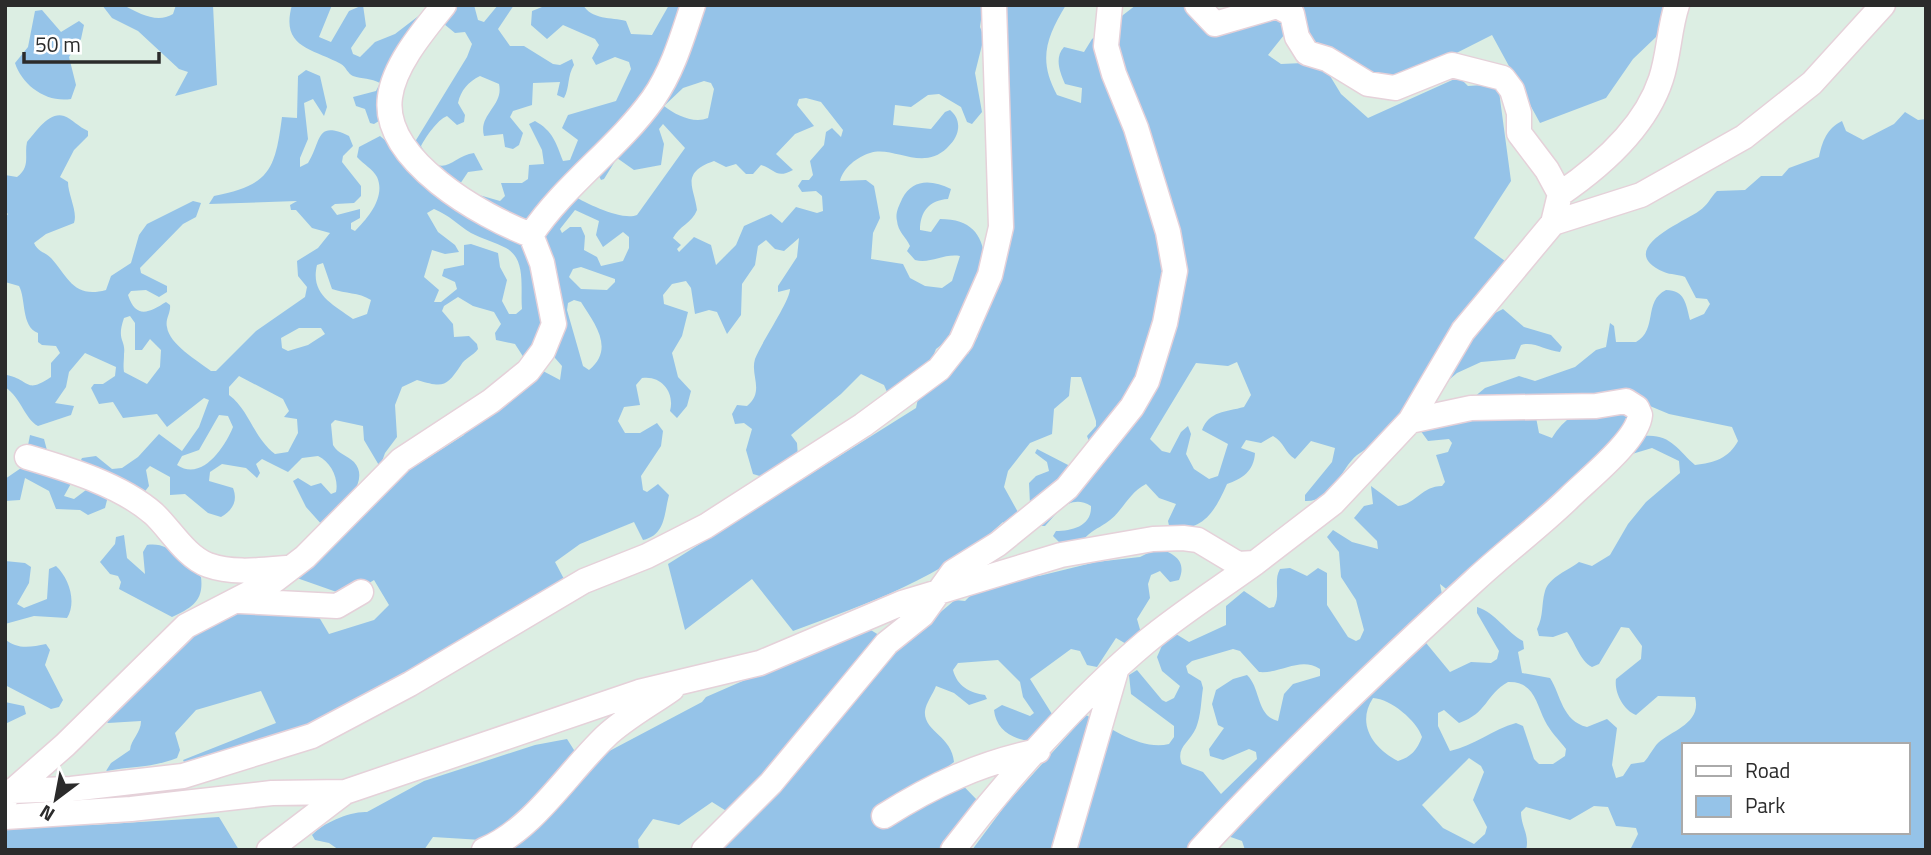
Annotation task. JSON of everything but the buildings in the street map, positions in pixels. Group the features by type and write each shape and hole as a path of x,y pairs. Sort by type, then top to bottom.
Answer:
{"street":[{"path":"8,795 65,745 186,626 275,580 292,567 401,460 491,401 528,371 543,351 554,324 542,263 531,235 468,206 415,159 392,125 389,98 397,74 444,5"},
{"path":"531,235 544,216 585,170 622,136 653,99 674,63 693,5"},
{"path":"8,795 183,776 312,736 410,684 584,581 647,556 726,514 863,425 939,369 961,341 990,275 1001,227 994,5"},
{"path":"1197,5 1215,24 1277,6 1292,15 1297,37 1307,53 1327,59 1368,84 1395,88 1452,65 1503,78 1512,90 1519,113 1519,132 1547,170 1560,194"},
{"path":"953,850 980,814 1038,751 1146,642 1333,503 1409,422 1463,331 1553,223 1560,194 1588,174 1625,138 1654,99 1662,76 1677,5"},
{"path":"1553,223 1641,195 1744,137 1784,108 1841,54 1883,5"},
{"path":"704,850 771,783 887,643 922,615 953,572 998,544 1067,488 1132,407 1147,381 1157,352 1175,271 1168,232 1136,128 1114,74 1106,46 1110,6"},
{"path":"1200,850 1346,701 1477,579 1533,533 1614,454 1634,430 1640,415 1637,408 1626,401 1596,406 1471,408 1409,422"},
{"path":"27,457 76,473 153,513 206,565 244,571 292,567"},
{"path":"5,817 131,809 272,793 345,792 639,692 760,663 902,603 1061,555 1153,539 1198,540 1238,564 1255,563"},
{"path":"232,601 337,606 361,592"},
{"path":"1064,850 1116,671"},
{"path":"484,850 502,842 527,820 609,733 682,683"},
{"path":"884,816 968,770 1038,751"},
{"path":"269,850 345,792"}],"green space":[{"path":"102,5 123,5 148,16 161,18 173,14 176,5 213,5 217,85 175,96 188,72 179,69 138,31 112,18"},
{"path":"292,5 332,5 319,37 331,42 349,11 363,5 366,26 351,48 353,54 360,57 375,42 395,34 425,11 453,5 474,5 478,20 484,22 498,5 514,5 498,29 510,46 524,46 553,64 560,65 572,59 574,65 564,98 557,95 560,82 533,83 532,105 513,111 510,117 523,133 519,145 513,149 505,147 503,134 484,136 485,122 500,92 499,84 480,76 466,87 459,98 458,103 465,115 464,122 457,125 447,116 443,118 421,146 435,164 441,166 474,153 483,170 468,172 460,184 472,193 500,201 505,196 501,183 522,183 528,179 529,165 544,164 542,150 529,124 535,121 546,129 563,161 570,160 578,140 562,128 568,115 616,101 631,69 629,62 615,57 596,65 592,58 599,45 595,39 563,25 547,39 531,25 532,11 547,5 583,5 597,16 626,21 631,34 652,35 669,5 983,5 980,27 984,37 975,73 982,112 972,124 967,122 961,107 939,94 928,95 911,107 895,105 893,125 931,129 945,112 950,110 958,123 955,137 947,148 928,158 879,151 870,153 847,167 840,181 866,180 874,186 880,218 873,233 871,259 903,264 910,278 925,286 942,288 952,281 960,256 915,260 907,251 910,246 899,228 897,215 906,192 917,184 937,184 951,189 948,199 927,208 920,230 931,232 940,219 967,225 975,232 984,252 986,291 1002,5 1066,5 1049,39 1046,60 1057,95 1081,103 1082,88 1065,84 1063,79 1059,65 1061,51 1064,47 1084,52 1092,39 1136,5 1186,5 1213,28 1264,5 1672,5 1656,37 1633,59 1606,98 1540,123 1492,35 1407,78 1366,80 1288,30 1268,55 1281,64 1303,63 1327,71 1341,94 1368,118 1459,77 1468,86 1498,84 1511,181 1474,238 1505,261 1478,304 1493,314 1503,309 1524,327 1551,335 1562,347 1560,352 1531,344 1521,345 1515,359 1481,362 1457,373 1444,384 1436,400 1438,405 1473,398 1485,388 1519,376 1535,381 1575,367 1596,350 1606,347 1610,323 1614,326 1616,342 1636,342 1647,330 1655,301 1666,290 1681,295 1690,320 1704,314 1710,304 1707,299 1696,298 1685,277 1664,272 1650,264 1646,255 1649,246 1657,237 1702,209 1717,191 1745,190 1761,176 1782,176 1789,168 1819,157 1826,136 1832,127 1842,121 1846,131 1863,140 1894,124 1905,112 1918,120 1926,119 1926,850 1630,850 1638,834 1636,828 1616,826 1608,807 1594,806 1570,820 1526,807 1521,812 1527,840 1526,850 1245,850 1242,841 1225,835 1192,850 972,850 1007,803 1086,715 1137,741 1169,744 1174,737 1174,726 1131,694 1129,675 1137,670 1162,700 1166,702 1174,698 1180,686 1162,671 1157,657 1167,634 1176,634 1189,642 1226,625 1226,606 1244,591 1269,608 1274,607 1280,569 1290,568 1307,576 1318,568 1327,573 1327,605 1348,637 1356,641 1360,639 1364,630 1356,600 1341,577 1339,552 1327,537 1333,530 1352,542 1378,549 1377,541 1354,518 1364,506 1373,504 1371,486 1398,506 1410,502 1429,489 1442,486 1445,482 1436,455 1448,452 1452,443 1449,439 1428,441 1420,430 1379,443 1357,455 1330,491 1315,500 1305,501 1305,495 1332,462 1335,448 1311,441 1295,459 1273,436 1261,443 1246,440 1241,448 1255,453 1250,469 1238,480 1227,484 1212,511 1200,523 1170,530 1168,521 1176,504 1159,498 1146,484 1134,492 1112,519 1084,539 1060,543 1053,536 1056,531 1068,530 1085,523 1091,506 1070,503 1045,526 1040,526 1030,504 1029,483 1036,476 1049,471 1047,462 1035,453 1037,449 1070,466 1090,444 1087,436 1096,426 1096,421 1081,377 1071,377 1069,396 1054,409 1052,434 1030,443 1008,471 1004,487 1019,514 1007,530 1003,522 980,542 930,574 877,599 793,631 752,579 685,630 668,564 916,408 919,394 964,352 968,354 978,336 975,333 952,337 936,349 932,359 890,399 884,385 861,374 791,435 797,443 798,458 767,478 753,474 746,450 752,429 744,423 735,424 732,414 737,405 747,406 755,395 755,359 789,295 790,289 778,292 778,286 797,257 799,238 784,251 775,249 766,240 758,246 755,265 742,284 741,315 727,334 717,312 709,310 695,314 691,288 686,281 672,284 663,295 664,304 688,312 682,336 672,353 678,377 691,391 687,406 677,418 670,411 671,398 661,382 642,378 636,385 640,405 624,407 618,421 625,433 640,433 657,423 663,431 661,446 641,476 643,490 647,492 658,484 669,495 663,522 651,537 643,540 634,522 580,544 555,562 564,579 467,640 309,728 187,768 183,760 276,723 261,691 196,710 175,733 180,750 177,758 106,771 111,763 130,750 141,721 108,723 100,716 171,647 234,613 242,614 257,608 316,612 329,634 374,620 389,605 374,580 348,596 294,577 400,476 464,435 465,425 543,371 560,380 562,366 555,358 550,344 524,358 515,344 496,340 495,333 501,324 494,312 473,306 458,297 444,306 442,311 453,324 454,337 469,336 478,349 444,384 417,380 402,387 395,405 397,437 385,453 380,467 364,440 363,426 335,420 331,424 333,445 354,462 359,470 359,479 351,497 323,526 306,507 293,481 298,478 311,486 321,483 331,494 336,492 333,471 327,462 318,456 302,458 288,472 262,459 256,464 260,473 257,478 246,468 222,464 210,472 209,481 233,488 235,501 221,517 208,513 185,494 170,495 170,477 150,466 146,470 149,486 140,498 108,496 105,508 88,515 80,510 56,509 49,491 25,478 20,500 5,501 5,479 24,466 30,435 44,439 48,454 73,480 64,496 74,499 90,487 80,462 82,458 96,456 112,469 122,468 138,457 159,434 182,451 199,427 209,400 204,398 167,427 157,414 123,418 113,402 99,404 91,388 94,384 103,384 115,376 116,367 85,353 69,372 66,387 55,403 74,406 71,415 38,426 5,387 7,375 29,385 43,382 51,377 51,363 60,353 56,346 38,342 38,333 26,319 19,286 5,282 5,218 8,214 5,211 5,175 17,177 24,169 27,142 43,124 58,115 88,131 88,136 74,150 60,177 68,182 75,214 74,223 46,234 34,243 79,289 95,292 106,290 111,276 131,263 139,235 147,224 193,201 201,203 196,217 183,224 140,268 141,273 167,286 167,292 159,297 146,290 131,291 128,295 139,311 149,311 166,302 170,305 167,324 173,340 211,371 216,371 256,331 305,297 307,287 298,276 297,261 318,248 330,233 312,228 296,210 291,210 290,205 297,201 209,204 214,196 247,186 266,172 276,150 282,117 297,118 298,76 306,70 320,76 327,107 324,116 313,99 304,103 308,139 300,158 300,167 308,163 325,132 330,130 349,136 353,146 343,156 342,162 361,186 361,196 354,203 335,204 331,207 337,215 360,209 360,218 351,223 351,229 355,231 374,207 379,192 377,177 357,157 359,147 380,136 403,155 413,145 467,57 472,44 465,32 455,33 444,24 434,35 382,119 374,124 370,123 365,109 356,106 353,97 376,91 380,83 353,76 341,64 301,45 291,30 289,19","holes":["704,81 711,83 714,89 708,118 703,120 679,115 664,106 683,88","806,98 821,102 843,130 841,137 832,128 826,132 824,145 810,161 813,175 809,180 802,180 798,186 802,192 816,191 822,196 823,211 817,213 796,207 782,223 771,214 744,226 736,245 716,265 711,245 694,237 679,252 677,249 681,245 673,238 697,210 692,188 693,176 697,170 714,161 726,167 736,164 746,174 753,174 761,165 779,174 793,170 776,154 795,134 814,126 797,105 799,99","663,124 685,148 637,215 614,214 574,196 544,230 540,204 548,195 598,174 601,180 604,179 617,158 634,170 661,165 664,144 659,129","434,209 471,233 513,253 520,267 522,309 516,314 509,314 502,301 507,280 500,267 498,253 471,244 464,245 464,265 444,269 442,276 455,282 457,289 441,302 434,302 439,290 424,277 432,250 445,254 459,252 455,245 438,232 427,213","575,210 599,221 596,235 603,247 623,232 629,237 629,248 623,261 601,266 597,257 584,250 585,236 581,227 570,227 562,233 560,229","323,263 332,289 371,300 367,314 353,319 338,308 324,297 317,284 317,265","581,267 615,279 615,282 607,290 581,289 569,277 573,269","574,300 581,302 600,336 601,354 589,370 583,366 567,310 568,303","130,316 135,323 135,350 142,350 150,339 161,350 160,367 147,384 124,372 124,318","299,328 321,328 325,334 308,345 288,351 282,348 281,338","1237,362 1251,395 1244,407 1214,416 1202,430 1228,444 1218,476 1209,479 1194,469 1186,454 1191,434 1188,426 1181,432 1170,453 1162,451 1150,439 1196,363 1228,366","239,376 283,399 289,411 284,417 297,419 298,433 288,452 275,454 256,432 236,401 229,395 229,387","1638,401 1669,414 1732,427 1738,441 1730,452 1720,459 1695,465 1667,440 1643,436 1616,468 1632,454 1652,448 1679,461 1680,473 1646,502 1628,524 1610,555 1592,566 1579,562 1555,578 1545,591 1537,629 1539,636 1553,637 1567,632 1581,656 1592,667 1599,664 1621,627 1629,628 1642,646 1641,659 1616,679 1620,700 1631,713 1636,715 1658,696 1695,697 1696,706 1690,720 1658,743 1644,762 1631,764 1623,776 1616,778 1612,765 1617,728 1607,719 1587,727 1572,719 1563,707 1550,678 1522,673 1518,652 1524,649 1523,641 1490,614 1477,607 1477,613 1499,651 1497,659 1491,663 1471,662 1450,672 1422,638 1445,610 1440,584 1450,592 1614,445 1630,419 1607,409 1586,409 1568,419 1552,438 1539,433 1535,412","219,415 228,416 233,427 211,460 204,466 186,469 177,465 182,456 199,450","1233,649 1240,651 1259,672 1305,664 1320,669 1320,676 1293,684 1284,694 1278,721 1266,714 1247,675 1233,679 1216,690 1212,704 1218,725 1224,728 1209,749 1210,756 1223,760 1249,749 1256,752 1257,759 1221,794 1203,772 1182,764 1180,758 1182,749 1198,723 1203,688 1201,681 1188,673 1186,666 1192,661","1508,682 1529,689 1547,725 1566,749 1565,756 1553,764 1539,764 1534,759 1523,726 1516,723 1450,751 1438,726 1438,713 1444,710 1459,723 1476,714 1500,687","1373,698 1388,702 1415,724 1422,737 1418,746 1407,757 1398,761 1389,756 1370,734 1366,717","1469,758 1481,766 1484,772 1473,800 1487,827 1485,834 1474,844 1443,828 1422,805"]},
{"path":"42,10 61,32 79,21 84,25 81,39 69,57 76,85 71,99 53,98 36,91 23,78 15,63 28,47 35,11"},
{"path":"124,535 127,558 145,574 143,552 147,545 163,546 184,560 201,577 201,592 195,603 172,617 119,589 121,582 118,576 110,574 100,562 115,544 116,537"},
{"path":"1158,548 1178,559 1181,573 1179,580 1170,582 1160,571 1151,575 1148,584 1150,598 1137,619 1141,633 1128,645 1116,638 1097,667 1087,665 1080,651 1071,649 1030,679 1052,714 1032,741 1018,739 1007,733 995,717 994,710 1002,705 1030,716 1034,713 1023,697 1020,682 998,660 958,663 953,670 961,684 969,690 985,695 987,699 969,705 954,693 936,686 925,711 928,724 952,753 954,762 946,768 978,801 940,850 715,850 894,651 955,600 965,601 975,591 1023,576 1039,576 1096,562 1140,557"},
{"path":"5,561 25,563 31,567 29,583 17,604 24,608 47,599 49,569 56,566 65,577 70,590 71,605 67,618 34,616 5,624"},
{"path":"866,627 882,637 820,717 728,812 712,802 679,825 653,819 638,840 639,850 501,850 482,840 433,837 424,850 339,850 329,843 315,840 312,835 330,822 353,813 367,812 424,781 535,745 567,739 581,761 598,757 702,702 706,697"},
{"path":"5,639 19,646 46,644 50,650 45,665 63,700 59,707 51,709 5,685"},
{"path":"5,702 24,706 26,714 5,724"},
{"path":"219,817 239,850 5,850 5,828 17,826 93,825"}]}
